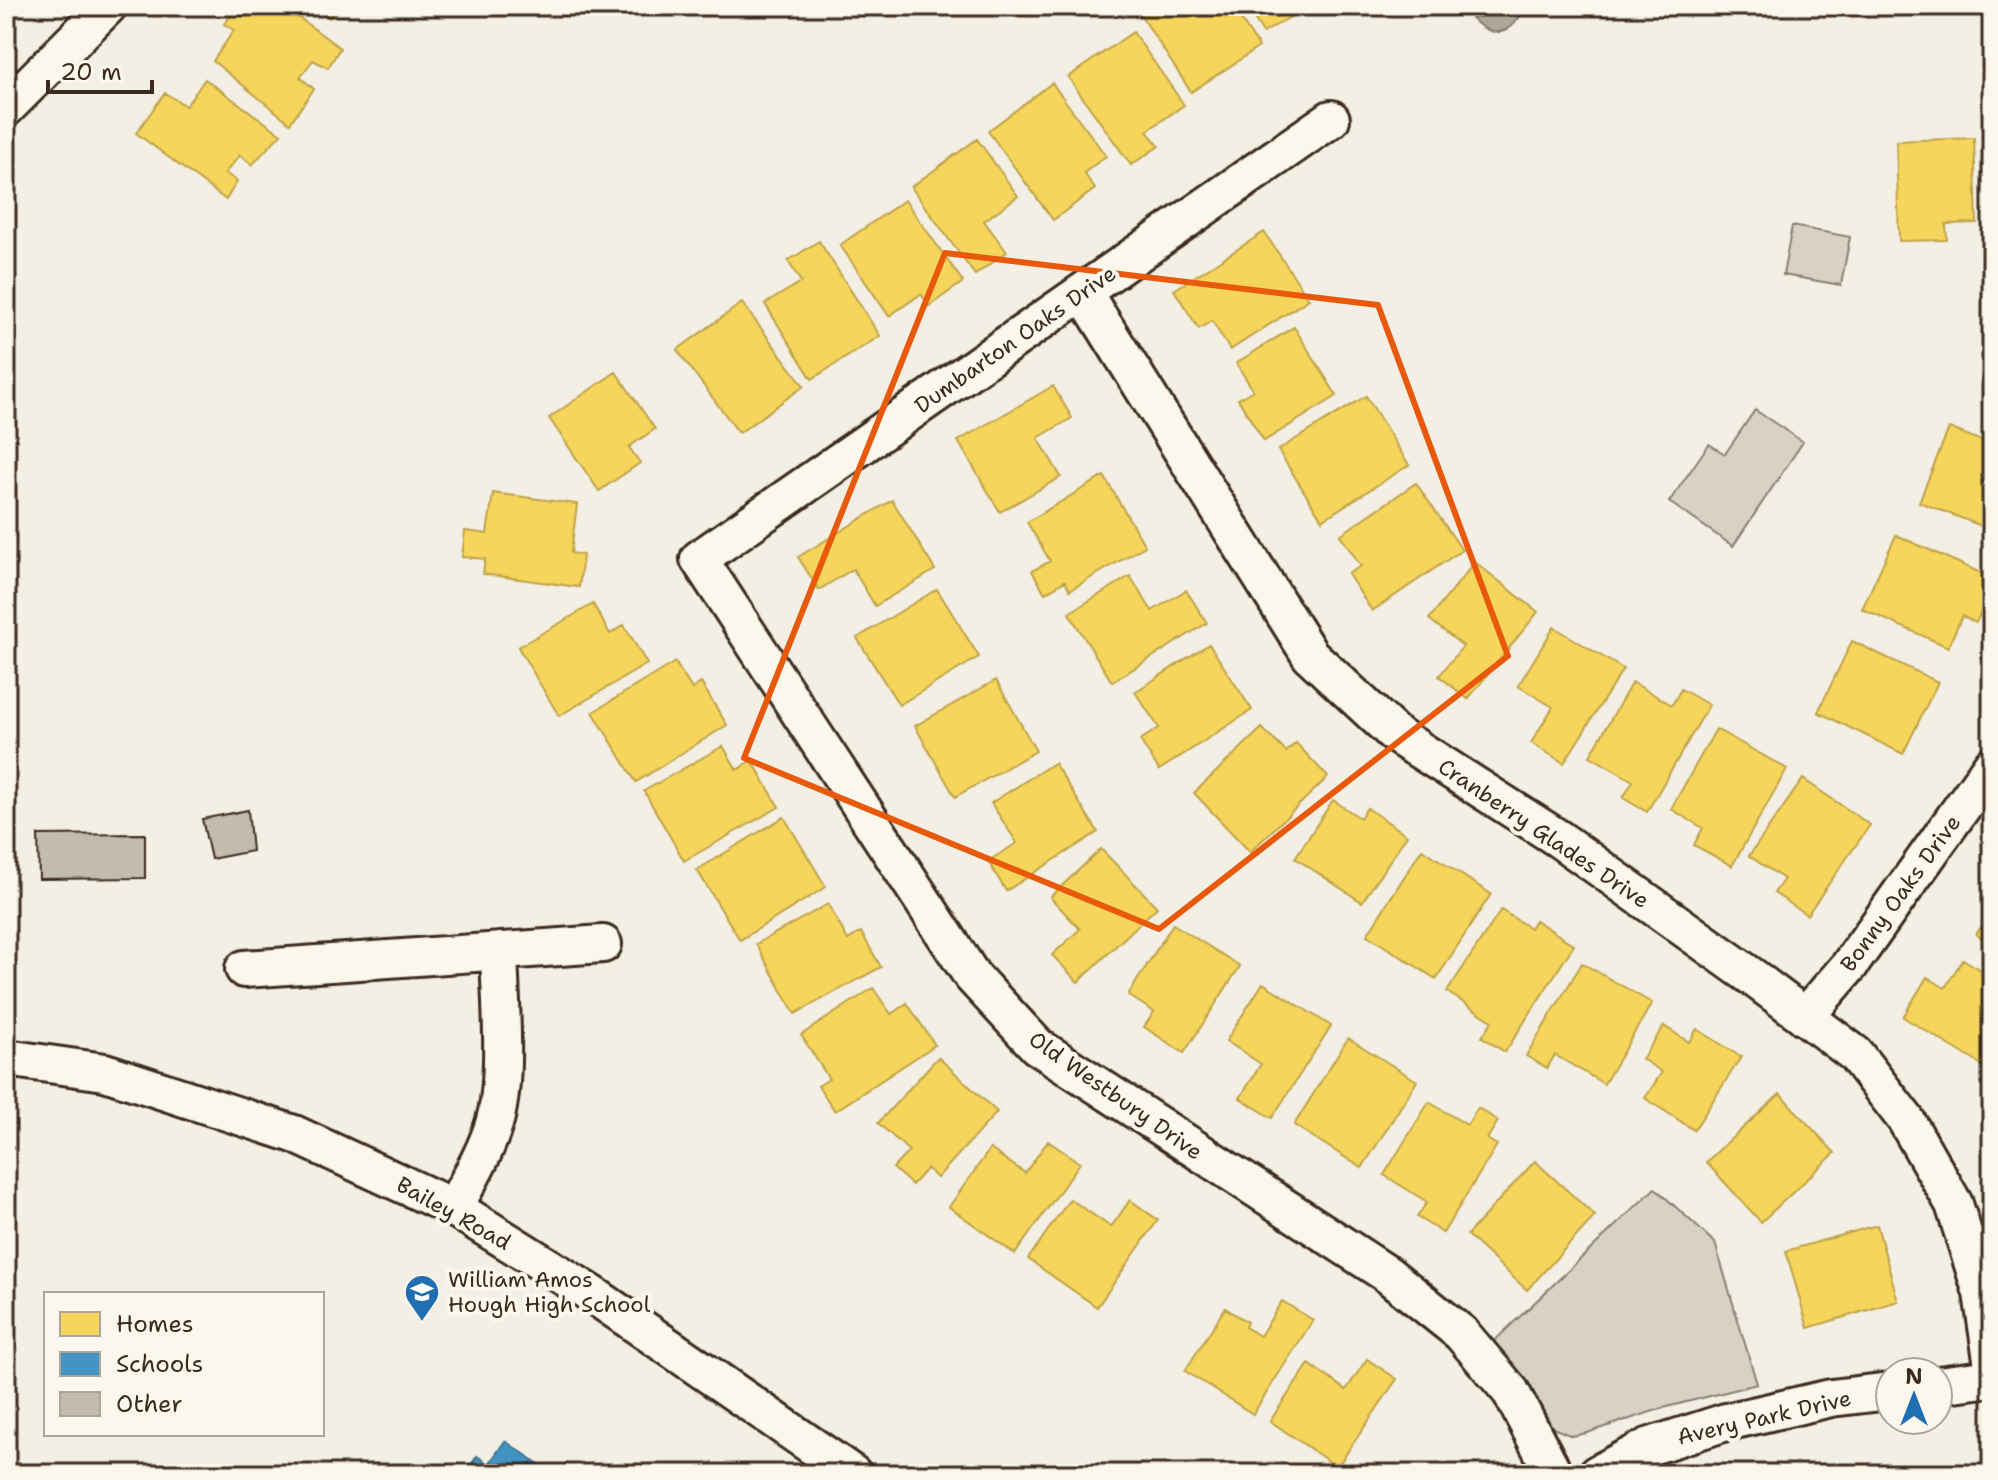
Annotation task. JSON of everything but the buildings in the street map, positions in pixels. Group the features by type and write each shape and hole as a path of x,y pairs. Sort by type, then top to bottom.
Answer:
{"street":[{"path":"6,108 108,6"},
{"name":"Dumbarton Oaks Drive","path":"699,559 1331,119"},
{"name":"Cranberry Glades Drive","path":"1083,292 1310,655 1396,735 1559,839 1855,1054 1906,1120 1954,1204 1982,1293 1992,1359"},
{"name":"Old Westbury Drive","path":"699,559 972,976 1037,1046 1387,1274 1461,1333 1511,1392 1554,1474"},
{"name":"Bonny Oaks Drive","path":"1805,1017 1849,966 1992,765"},
{"path":"244,969 603,944"},
{"path":"454,1208 481,1158 495,1122 501,1065 499,951"},
{"name":"Bailey Road","path":"6,1058 105,1072 294,1134 454,1208 592,1294 853,1474"},
{"path":"1954,1383 1992,1378"},
{"name":"Avery Park Drive","path":"1597,1474 1648,1447 1726,1422 1831,1398 1874,1393"}],"highlighted area":[{"path":"945,253 1378,305 1508,656 1159,929 744,758"}],"shaded area":[{"path":"1461,6 1525,7 1510,27 1494,32 1478,24"},
{"path":"1792,226 1850,237 1841,285 1783,275"},
{"path":"1755,410 1803,442 1733,546 1669,502 1709,444 1725,454"},
{"path":"1655,1188 1715,1243 1757,1384 1572,1436 1548,1426 1489,1346"}],"place":[{"name":"William Amos Hough High School","path":"422,1323"}]}
